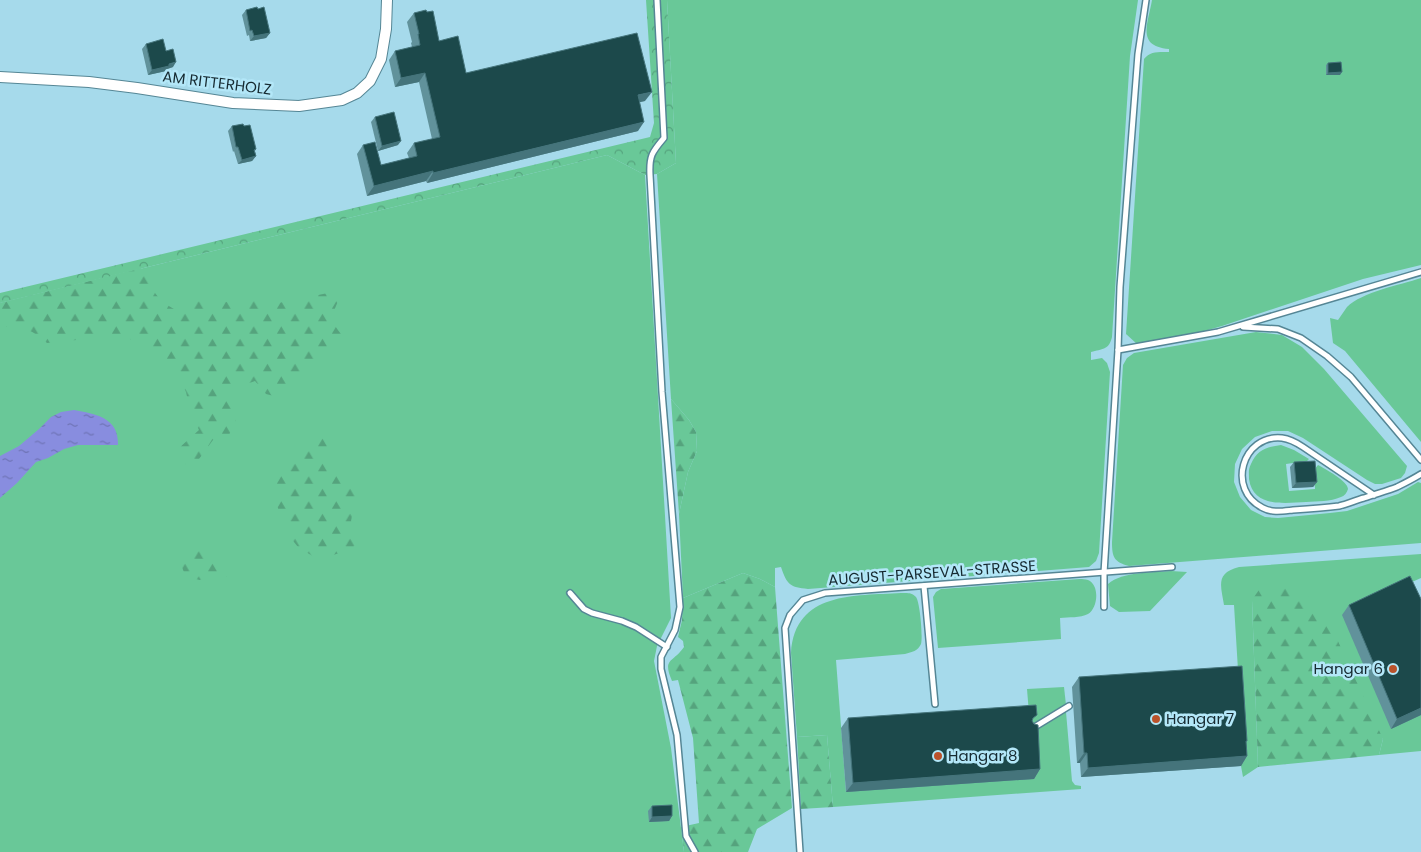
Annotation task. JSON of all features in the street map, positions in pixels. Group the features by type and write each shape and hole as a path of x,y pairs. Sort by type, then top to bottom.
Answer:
{"street":[{"name":"AM RITTERHOLZ","path":"0,77 89,82 233,103 299,106 342,100 357,93 370,81 381,59 386,29 387,0"}],"lane":[{"path":"657,0 664,138 652,152 649,161 661,372 680,606 675,630 668,647 661,657 661,670 677,736 686,836 695,852"},
{"path":"1104,607 1104,573 1118,350 1120,287 1138,54 1146,0"},
{"path":"1118,350 1218,332 1421,272"},
{"path":"1238,326 1278,329 1301,338 1327,356 1351,377 1421,460"},
{"path":"1374,494 1303,447 1283,438 1272,438 1261,442 1245,458 1242,469 1241,479 1248,496 1264,509 1274,511 1341,505 1396,487 1421,474"},
{"name":"AUGUST-PARSEVAL-STRASSE","path":"800,852 785,628 790,616 803,600 825,593 1172,567"},
{"path":"924,586 935,704"},
{"path":"570,593 584,609 636,626 668,647"},
{"path":"1030,730 1069,706"}],"green space":[{"path":"646,0 667,0 676,163 657,174 645,175 607,155 0,303 0,293 650,137 654,123"},
{"path":"667,0 1138,0 1130,56 1112,337 1107,347 1091,352 1091,360 1102,358 1107,363 1110,372 1099,553 1096,561 1089,567 808,589 790,584 785,578 781,567 775,568 775,587 743,573 683,598 679,514 688,472 697,451 696,432 689,420 671,399 657,174 676,163"},
{"path":"1152,0 1421,0 1421,265 1363,279 1201,332 1137,344 1126,334 1144,59 1152,53 1169,52 1169,49 1159,47 1148,39 1147,25"},
{"path":"607,155 645,175 671,618 657,646 654,661 671,748 684,852 0,852 0,303"},
{"path":"141,268 152,289 160,299 180,312 196,301 216,303 254,299 278,303 333,292 339,297 332,319 336,328 343,336 278,397 266,394 255,381 241,386 231,398 236,421 229,435 213,440 190,468 179,458 179,448 199,430 191,414 186,392 177,374 160,355 130,339 116,336 47,343 31,331 0,326 0,303"},
{"path":"1421,278 1421,442 1345,351 1333,343 1330,318 1338,320 1347,307 1362,297"},
{"path":"1256,332 1282,335 1302,347 1324,369 1407,466 1401,478 1382,484 1375,484 1303,438 1288,431 1272,431 1255,437 1242,449 1235,464 1234,482 1240,497 1251,510 1265,517 1278,518 1347,511 1398,494 1418,482 1421,483 1421,543 1129,566 1120,563 1115,558 1112,542 1123,365 1127,358 1134,353"},
{"path":"671,399 689,420 696,432 697,451 688,472 679,514"},
{"path":"332,434 336,444 326,455 357,492 351,521 358,541 352,549 330,556 314,557 298,547 285,531 272,489 276,475 306,444"},
{"path":"1281,445 1309,459 1307,461 1286,464 1289,491 1315,489 1314,470 1318,465 1344,482 1348,489 1346,493 1342,497 1328,501 1289,503 1271,502 1257,495 1249,479 1251,464 1259,452"},
{"path":"191,550 202,550 209,553 216,562 232,570 229,577 219,574 200,580 186,577 181,565 183,555"},
{"path":"1421,554 1421,578 1403,586 1421,715 1421,751 1379,755 1383,739 1252,601 1258,767 1243,777 1234,605 1224,605 1221,586 1221,581 1226,573 1239,567"},
{"path":"1187,572 1150,611 1119,612 1110,606 1108,584 1114,580 1138,573"},
{"path":"743,573 775,587 792,808 757,829 748,852 684,852 681,827 699,823 693,738 678,680 672,681 668,668 670,661 684,647 683,641 678,637 682,620 683,598"},
{"path":"1088,580 1092,583 1096,591 1096,602 1088,614 1078,617 1060,618 1061,639 938,648 933,597 941,589"},
{"path":"1296,585 1325,613 1383,739 1379,755 1258,767 1252,600 1261,587"},
{"path":"901,593 913,594 917,600 922,634 921,644 918,648 905,654 836,660 846,792 1031,733 1066,712 1072,781 1075,785 1081,786 1081,789 833,807 827,735 797,737 791,653 795,633 803,618 815,608 830,601 847,597"},
{"path":"1064,687 1066,705 1030,726 1027,689"},
{"path":"827,735 833,807 801,809 797,737"}],"water":[{"path":"74,410 104,418 115,428 118,445 78,445 64,449 36,462 0,498 0,456 19,446 51,417 61,412"}],"building":[{"path":"257,7 258,9 264,7 270,33 254,36 252,30 250,31 246,10"},
{"path":"426,10 427,12 433,11 439,41 458,36 466,73 637,33 652,92 638,95 644,122 374,186 363,145 375,142 381,165 417,156 414,143 440,137 425,73 401,78 395,51 420,45 414,13"},
{"path":"163,39 166,51 173,49 176,62 169,64 169,66 152,70 146,44"},
{"path":"1341,62 1342,72 1328,73 1328,63"},
{"path":"394,112 401,141 382,146 375,117"},
{"path":"243,124 244,126 250,125 256,156 242,160 238,147 236,147 232,126"},
{"path":"1315,461 1317,482 1296,483 1294,462"},
{"name":"Hangar 6","path":"1410,576 1421,599 1421,708 1397,719 1349,605"},
{"name":"Hangar 7","path":"1242,666 1247,756 1088,768 1087,753 1084,753 1079,677"},
{"name":"Hangar 8","path":"1036,705 1037,715 1032,721 1038,725 1040,769 853,783 848,718"},
{"path":"672,805 672,816 652,817 652,806"}],"place":[{"name":"Hangar 6","path":"1393,669"},
{"name":"Hangar 7","path":"1156,719"},
{"name":"Hangar 8","path":"938,756"}]}
